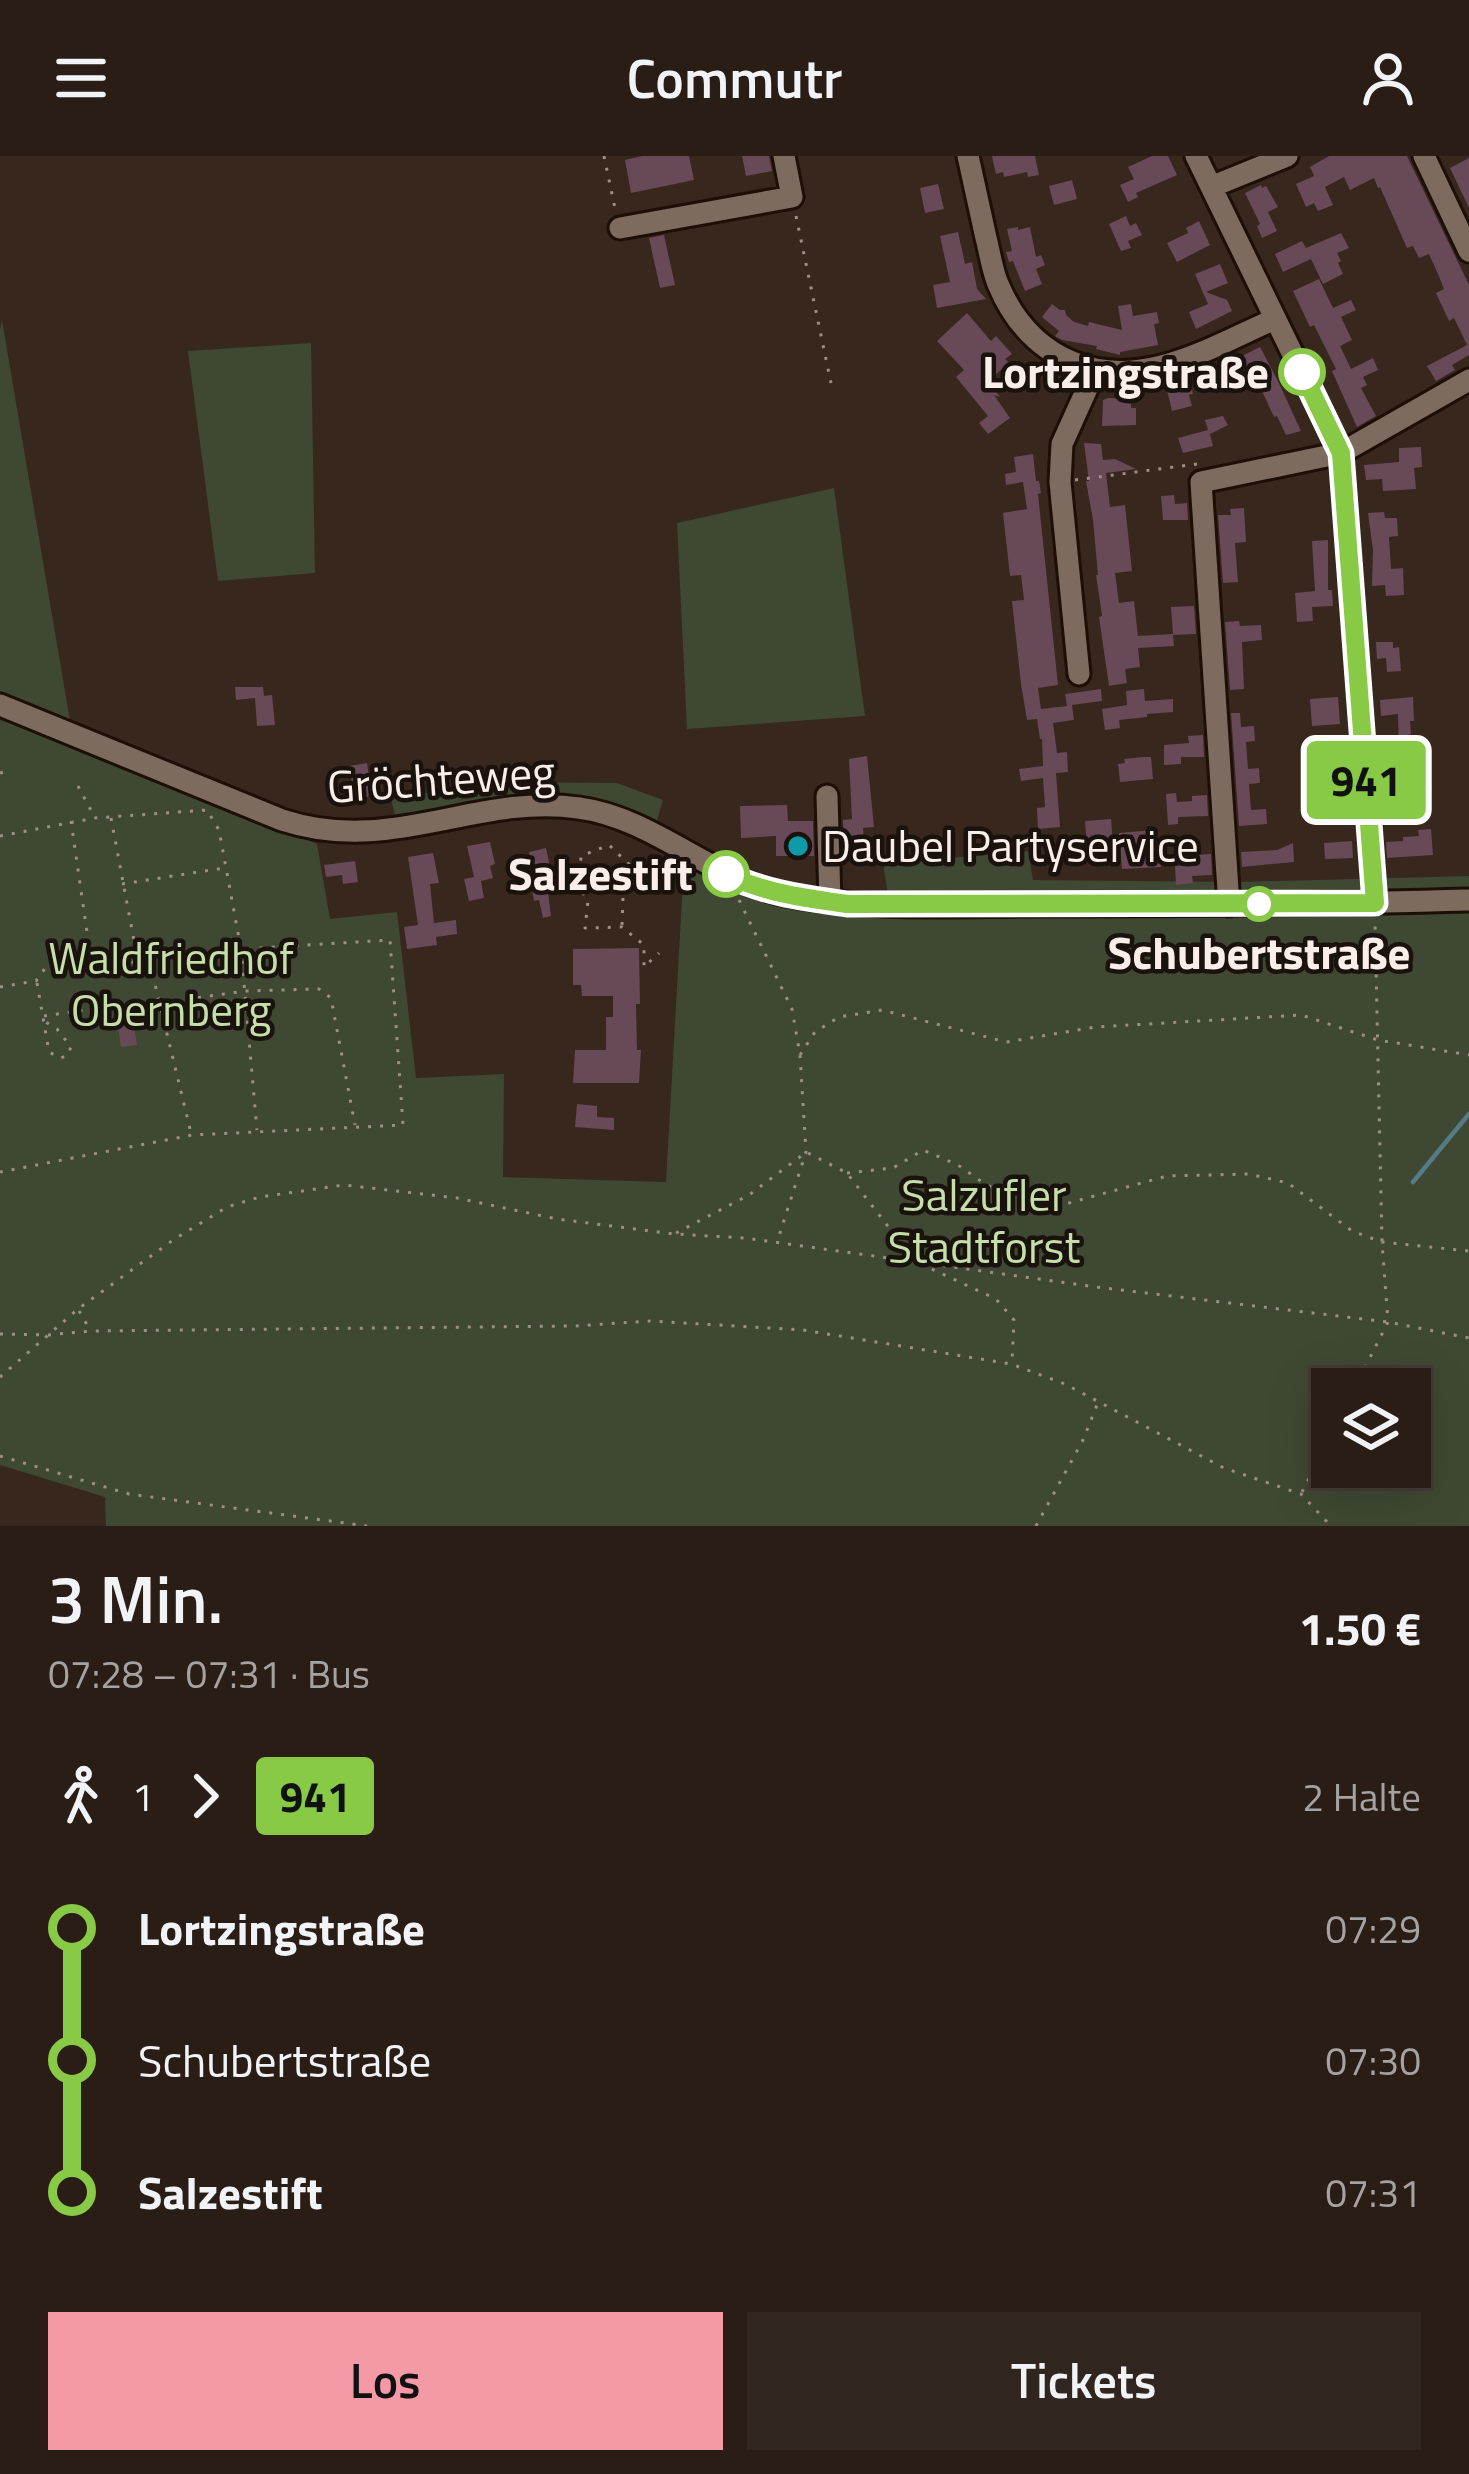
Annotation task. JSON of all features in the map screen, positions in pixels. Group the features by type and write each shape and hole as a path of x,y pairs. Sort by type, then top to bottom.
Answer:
{"street":[{"path":"620,228 792,196 784,156"},
{"path":"968,156 996,280 1013,314 1049,352 1095,371 1132,373 1172,364 1275,319"},
{"path":"1196,156 1341,453 1375,903"},
{"path":"1211,187 1287,156"},
{"path":"1424,156 1469,251"},
{"path":"1079,674 1060,482 1062,444 1095,371"},
{"path":"1228,904 1201,482 1341,453 1469,380"},
{"name":"Gröchteweg","path":"0,705 299,826 369,833 518,808 581,808 624,821 738,880 785,895 830,902 915,906 1469,900"},
{"path":"826,796 830,902"}],"path":[{"path":"604,156 620,228"},
{"path":"792,196 831,383"},
{"path":"1060,482 1198,464 1201,482"},
{"path":"78,786 95,818"},
{"path":"0,836 70,821 207,810 219,830 242,949 257,1132"},
{"path":"111,817 138,964"},
{"path":"70,821 90,955"},
{"path":"638,873 609,845 581,856 579,887 588,901 585,928 622,927 644,945 644,967 658,953"},
{"path":"622,927 623,897 632,867"},
{"path":"122,884 226,868"},
{"path":"738,880 738,899 792,1009 800,1055 806,1152 777,1242"},
{"path":"1365,1368 1388,1322 1375,903"},
{"path":"0,1172 192,1135 403,1124 391,940 242,949"},
{"path":"0,987 36,981 49,963 90,955 124,956 138,964 153,976 192,1135"},
{"path":"36,981 49,1052 67,1056 66,1038 44,1018"},
{"path":"44,1018 149,1000 161,1003 245,991 319,989 331,998 356,1127"},
{"path":"800,1055 815,1032 839,1017 882,1010 1006,1042 1096,1027 1301,1015 1378,1040 1469,1055"},
{"path":"847,1173 892,1168 922,1150 1018,1200 1058,1206 1167,1176 1249,1174 1288,1183 1352,1231 1382,1242 1469,1251"},
{"path":"806,1152 847,1173 915,1262 996,1299 1014,1320 1012,1364"},
{"path":"674,1234 748,1196 806,1152"},
{"path":"0,1377 78,1310 227,1207 260,1197 344,1185 457,1198 557,1219 777,1242 1388,1322 1469,1338"},
{"path":"78,1310 91,1331"},
{"path":"0,1334 650,1321 802,1330 1012,1364 1065,1384 1224,1468 1301,1494 1331,1526"},
{"path":"1036,1526 1099,1402"},
{"path":"0,1456 129,1495 367,1526"},
{"path":"1301,1494 1311,1474"}],"green space":[{"path":"2,320 70,721 0,693"},
{"path":"311,343 315,573 218,581 188,351"},
{"path":"834,488 865,716 687,729 677,523"},
{"name":"Salzufler Stadtforst","path":"0,718 317,844 330,919 397,912 416,1078 504,1074 503,1177 666,1182 684,863 748,898 847,916 1469,909 1469,1526 106,1526 105,1497 0,1465"},
{"path":"492,782 617,783 663,800 654,831 608,807 397,824 391,799"},
{"path":"1028,851 1033,880 1237,882 1469,876 1469,890 1094,899 1023,894 888,895 883,864"}],"building":[{"path":"689,156 694,180 631,193 625,160"},
{"path":"742,156 769,156 772,171 746,176"},
{"path":"992,156 1035,156 1039,175 996,174"},
{"path":"1152,156 1168,156 1177,175 1136,193 1138,197 1128,202 1120,185 1134,179 1128,167"},
{"path":"1329,156 1407,156 1469,285 1469,355 1436,381 1427,366 1467,345 1436,293 1444,289 1429,254 1419,258 1413,246 1407,248 1374,178 1350,190 1344,177 1325,187 1333,205 1318,211 1314,203 1306,207 1296,184 1314,176 1310,167"},
{"path":"1469,158 1469,208 1450,168"},
{"path":"1072,180 1077,199 1054,205 1049,186"},
{"path":"938,184 944,209 925,213 920,188"},
{"path":"1261,185 1278,207 1268,212 1277,231 1262,238 1245,193"},
{"path":"1126,216 1142,235 1128,241 1131,248 1121,251 1109,224"},
{"path":"1199,221 1210,245 1177,262 1167,243 1188,233 1186,228"},
{"path":"1030,227 1036,257 1041,255 1045,265 1036,269 1042,284 1025,291 1006,252 1012,251 1007,229"},
{"path":"958,232 965,264 972,262 977,289 986,299 937,308 933,285 950,282 940,236"},
{"path":"1341,233 1349,248 1337,253 1343,274 1323,284 1311,259 1283,272 1275,254 1302,241 1306,248"},
{"path":"664,235 675,285 660,288 649,238"},
{"path":"1220,264 1228,283 1206,292 1227,300 1232,311 1196,329 1189,312 1208,304 1195,274"},
{"path":"1319,279 1333,308 1351,300 1356,310 1341,317 1352,340 1340,346 1351,369 1373,358 1378,370 1363,377 1367,385 1361,388 1376,416 1357,427 1332,371 1336,369 1293,291"},
{"path":"1052,304 1074,322 1122,330 1118,306 1131,304 1133,316 1157,312 1158,345 1120,355 1062,340 1055,336 1059,331 1042,317"},
{"path":"967,313 991,341 996,336 1012,354 1005,359 1009,363 988,381 1010,418 988,434 979,423 988,416 956,377 964,370 937,341"},
{"path":"1260,347 1301,431 1286,435 1257,380 1246,386 1243,378 1220,387 1218,382 1205,382 1207,373"},
{"path":"1176,379 1190,382 1192,406 1172,411 1167,390"},
{"path":"1131,399 1136,425 1102,426 1103,400"},
{"path":"1223,416 1228,425 1209,431 1213,446 1183,453 1178,438 1208,430 1205,420"},
{"path":"1084,443 1101,444 1103,460 1115,459 1136,469 1106,473 1110,507 1125,505 1132,571 1115,573 1119,603 1134,601 1138,636 1173,634 1171,607 1194,606 1196,634 1173,635 1174,646 1138,648 1140,667 1125,669 1127,683 1109,686 1099,617"},
{"path":"1421,447 1422,467 1414,468 1416,489 1383,491 1382,479 1366,480 1364,465 1399,462 1399,448"},
{"path":"1033,454 1041,493 1058,685 1038,688 1041,709 1067,706 1065,694 1101,689 1102,701 1072,705 1074,720 1053,723 1057,753 1067,752 1068,772 1056,773 1060,827 1038,829 1037,808 1045,807 1043,778 1021,781 1019,769 1043,766 1042,739 1037,719 1027,720 1012,601 1024,600 1021,575 1010,576 1003,513 1027,509 1023,482 1006,485 1005,474 1016,472 1014,457"},
{"path":"1174,495 1175,504 1187,503 1188,520 1163,520 1161,496"},
{"path":"1244,508 1246,542 1235,543 1238,582 1223,583 1218,515"},
{"path":"1384,512 1385,518 1397,518 1398,536 1389,537 1391,569 1403,568 1404,595 1386,596 1385,585 1372,586 1368,513"},
{"path":"1328,540 1328,590 1332,590 1333,606 1312,607 1313,621 1297,622 1295,593 1315,591 1312,541"},
{"path":"1239,621 1240,626 1261,625 1262,640 1242,642 1244,689 1230,690 1225,622"},
{"path":"1376,642 1393,642 1393,648 1399,647 1401,671 1387,672 1386,658 1377,659"},
{"path":"235,687 263,687 264,696 272,695 275,725 257,726 255,698 236,700"},
{"path":"1144,689 1145,701 1173,699 1173,712 1119,720 1120,728 1105,730 1102,709 1127,705 1126,691"},
{"path":"1338,697 1340,724 1312,726 1310,699"},
{"path":"1413,697 1411,763 1428,762 1432,790 1422,790 1423,813 1392,815 1384,813 1379,757 1399,756 1398,714 1381,716 1380,700"},
{"path":"1231,713 1240,713 1241,727 1254,726 1255,741 1246,742 1248,769 1259,768 1260,783 1249,784 1251,810 1266,809 1267,824 1239,826"},
{"path":"1203,735 1204,757 1181,757 1181,764 1164,765 1164,745 1189,743 1188,736"},
{"path":"867,756 874,827 863,828 864,841 843,842 843,820 852,819 849,759"},
{"path":"1151,757 1153,779 1120,782 1118,764 1125,763 1124,759"},
{"path":"1347,761 1344,802 1350,801 1351,817 1326,818 1325,803 1333,802 1332,778 1326,779 1325,762"},
{"path":"367,763 371,790 367,798 362,793 354,795 349,766"},
{"path":"1176,793 1177,802 1207,795 1208,816 1178,817 1178,824 1168,825 1166,794"},
{"path":"787,805 788,821 813,821 814,856 776,856 776,836 741,838 740,806"},
{"path":"1111,819 1113,844 1087,846 1085,821"},
{"path":"1431,829 1433,855 1387,858 1386,842 1403,841 1403,837 1419,836 1418,830"},
{"path":"1153,830 1161,867 1122,869 1119,833"},
{"path":"1352,841 1353,858 1325,859 1324,843"},
{"path":"490,842 493,878 481,881 484,898 469,901 464,879 474,877 467,846"},
{"path":"1293,843 1294,862 1242,867 1241,852 1277,850"},
{"path":"546,848 552,876 546,877 551,916 543,918 539,900 534,901 532,889 537,889 529,852"},
{"path":"433,853 439,883 430,884 434,923 456,920 457,934 436,937 437,945 407,949 404,927 418,925 408,857"},
{"path":"1211,854 1212,875 1192,876 1193,883 1176,885 1175,866 1195,865 1195,855"},
{"path":"355,861 358,882 343,884 342,875 326,877 324,865"},
{"path":"639,948 639,1083 573,1083 575,1050 606,1050 606,1017 613,1017 613,996 582,996 581,985 573,985 573,949"},
{"path":"132,1012 137,1045 121,1047 116,1014"},
{"path":"577,1104 597,1106 597,1117 614,1118 614,1130 575,1127"}],"waterway":[{"path":"1413,1182 1469,1114"}],"bus line":[{"name":"941","path":"726,874 785,895 847,904 1375,903 1341,453 1302,372"}],"place":[{"name":"Lortzingstraße","path":"1302,372"},
{"name":"Daubel Partyservice","path":"798,846"},
{"name":"Salzestift","path":"726,874"},
{"name":"Schubertstraße","path":"1259,904"}],"park label":[{"name":"Waldfriedhof Obernberg","path":"171,984"}]}
